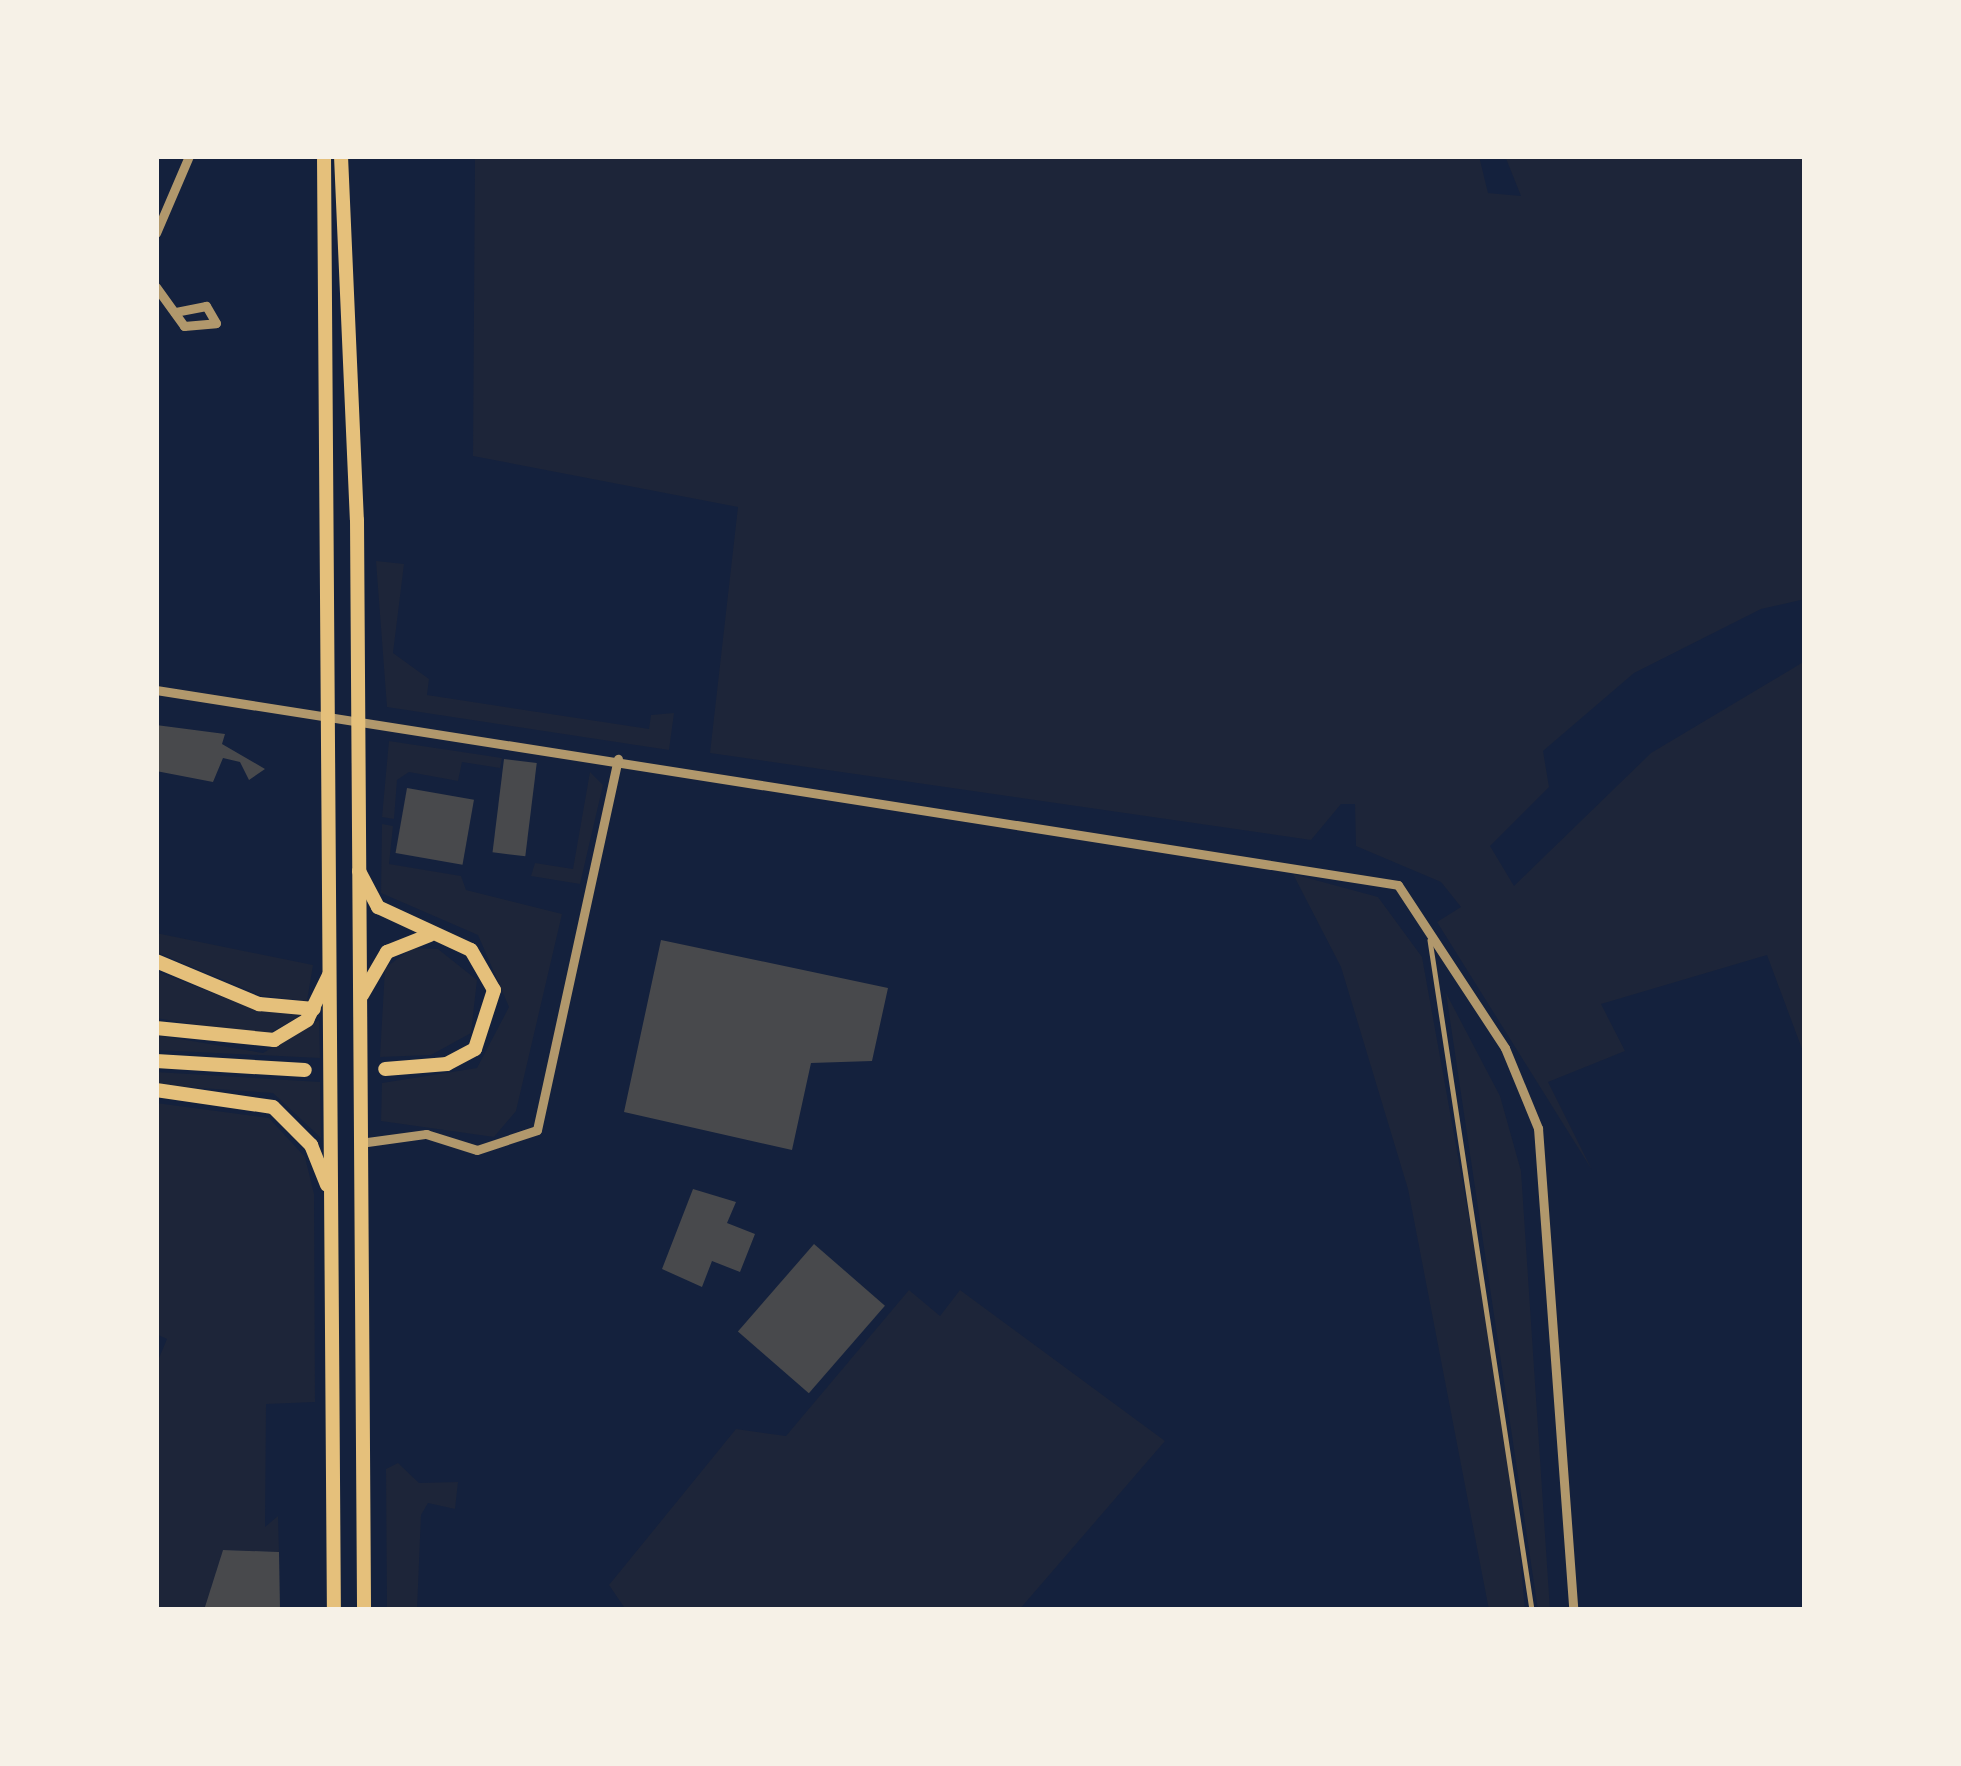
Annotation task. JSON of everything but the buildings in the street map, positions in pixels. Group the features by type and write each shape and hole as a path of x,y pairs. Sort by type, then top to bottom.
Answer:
{"main road":[{"path":"324,156 334,1610"},
{"path":"341,156 358,721 364,1610"},
{"path":"357,867 378,907 435,934 486,966 491,1023 447,1064 385,1069"},
{"path":"359,1002 387,952 435,934"},
{"path":"156,962 259,1004 314,1009"},
{"path":"156,1028 256,1044 289,1035 314,1009 329,975"},
{"path":"156,1061 304,1070"},
{"path":"156,1090 273,1107 311,1145 331,1193"}],"street":[{"path":"156,233 189,156"},
{"path":"156,287 175,312"},
{"path":"156,690 1368,872 1424,911 1505,1048 1538,1128 1573,1610"},
{"path":"360,1143 426,1134 477,1150 536,1130 618,759"}],"lane":[{"path":"1424,911 1532,1610"}],"shaded area":[{"path":"475,156 1479,156 1488,193 1521,196 1505,156 1805,156 1805,599 1761,609 1634,673 1543,751 1549,787 1490,846 1514,886 1651,753 1805,661 1805,1057 1767,955 1601,1004 1625,1051 1548,1082 1592,1170 1437,922 1461,907 1441,882 1356,846 1355,804 1341,804 1311,840 710,753 738,507 473,456"},
{"path":"376,561 404,564 393,653 429,679 427,695 649,729 651,715 674,713 669,750 387,707"},
{"path":"389,741 502,758 500,768 462,762 458,781 409,772 397,780 394,819 382,817"},
{"path":"590,772 603,785 580,884 531,876 535,863 573,869"},
{"path":"382,824 393,826 389,864 461,876 466,890 562,914 516,1111 494,1137 381,1121 382,1083 477,1068 509,1007 478,935 381,893"},
{"path":"1293,874 1378,897 1422,957 1509,1439 1525,1610 1489,1610 1408,1189 1341,967"},
{"path":"156,933 313,965 307,1001 262,996 156,952"},
{"path":"412,948 438,949 477,980 471,1033 431,1055 380,1057 385,968"},
{"path":"156,971 259,1011 302,1015 264,1036 156,1018"},
{"path":"1446,993 1500,1096 1521,1171 1550,1610 1538,1610"},
{"path":"319,1020 320,1058 156,1050 156,1035 263,1053"},
{"path":"156,1072 320,1082 321,1138 273,1093 156,1085"},
{"path":"156,1103 269,1118 305,1157 314,1194 315,1402 266,1404 265,1527 278,1516 279,1552 223,1550 204,1610 156,1610 156,1365 167,1339 156,1334"},
{"path":"909,1290 940,1316 960,1290 1165,1441 1019,1610 626,1610 609,1585 736,1429 786,1436"},
{"path":"398,1463 419,1483 458,1482 455,1509 428,1503 421,1515 417,1610 387,1610 386,1469"}]}
